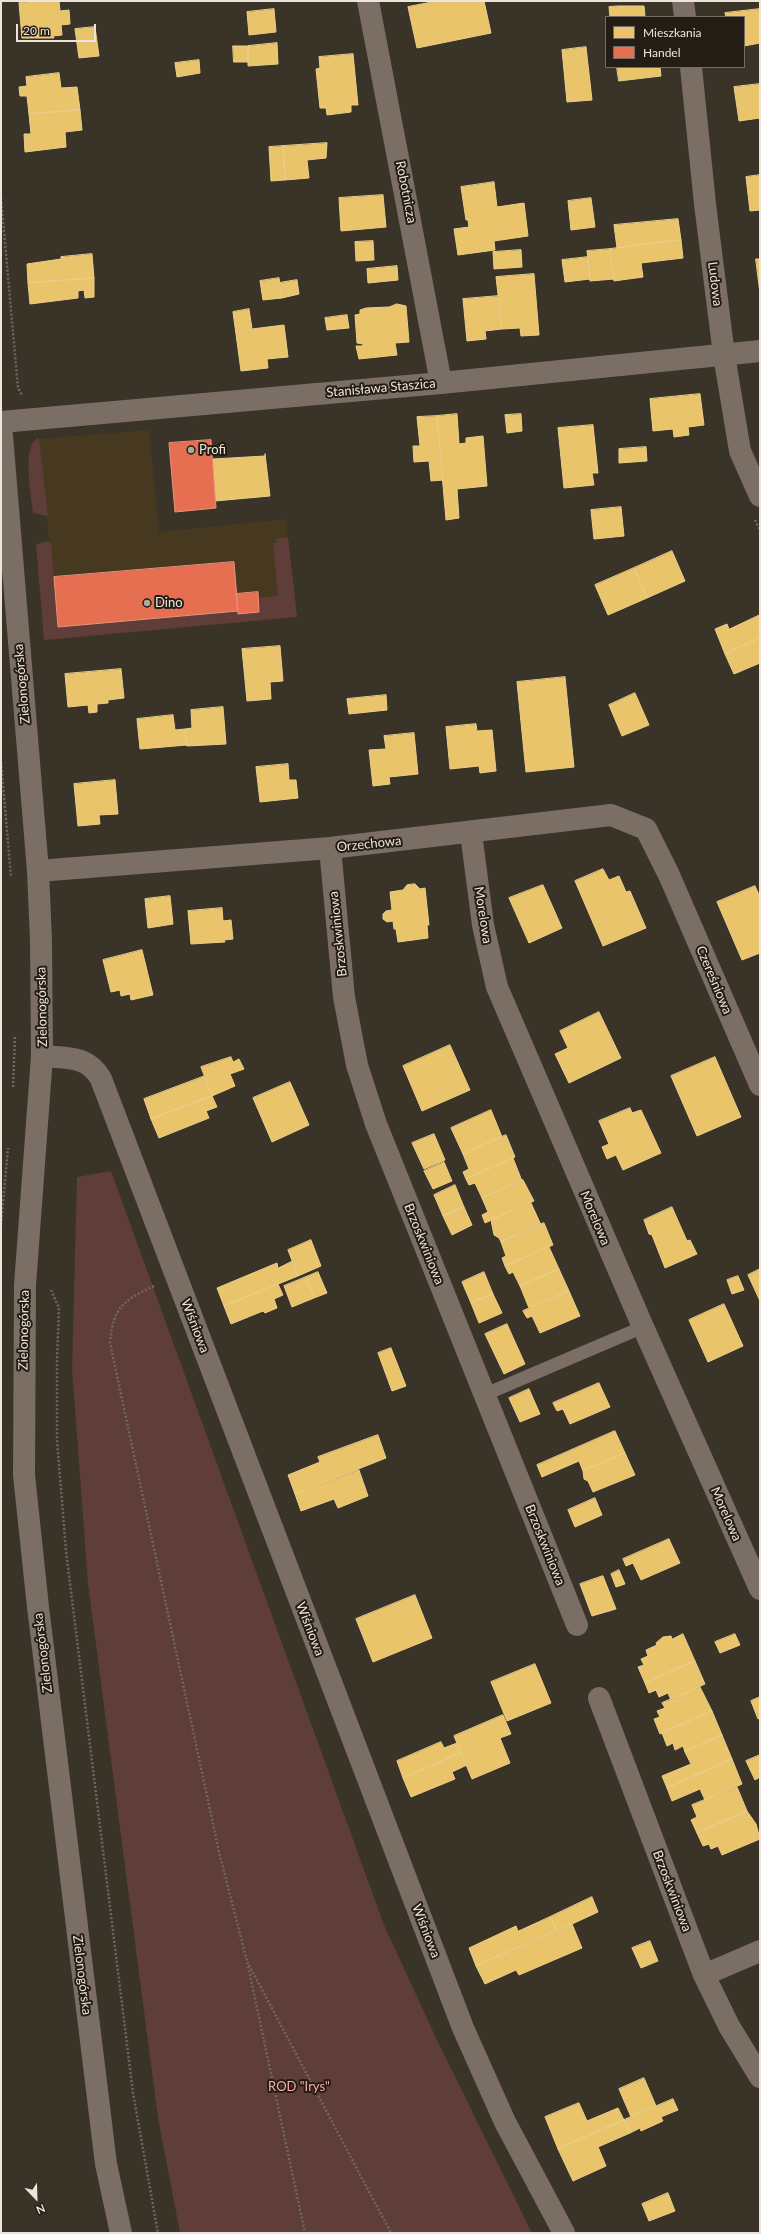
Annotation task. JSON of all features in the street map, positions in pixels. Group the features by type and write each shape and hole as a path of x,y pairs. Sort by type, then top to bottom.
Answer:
{"street":[{"name":"Robotnicza","path":"368,1 441,383"},
{"path":"683,1 685,16"},
{"name":"Ludowa","path":"691,68 705,204 724,355 740,451 760,496"},
{"name":"Stanisława Staszica","path":"1,423 441,383 760,351"},
{"name":"Zielonogórska","path":"1,423 38,871 41,941 42,1056 25,1285 24,1475 38,1607 106,2164 121,2233"},
{"name":"Orzechowa","path":"38,871 330,848 471,833 611,815 646,829 669,875"},
{"name":"Morelowa","path":"471,833 483,926 497,987 643,1327 760,1590"},
{"name":"Brzoskwiniowa","path":"330,848 344,997 357,1065 376,1124 486,1394 577,1625"},
{"name":"Czereśniowa","path":"669,875 760,1085"},
{"name":"Wiśniowa","path":"42,1056 79,1059 92,1067 101,1079 463,2028 505,2122 564,2233"},
{"name":"Brzoskwiniowa","path":"599,1698 704,1975 729,2026 760,2077"},
{"path":"704,1975 760,1952"}],"lane":[{"path":"486,1394 643,1327"}],"path":[{"path":"1,198 18,388"},
{"path":"1,762 12,882"},
{"path":"12,1095 15,1032"},
{"path":"1,1225 9,1142"},
{"path":"153,1286 122,1304 112,1322 110,1343 219,1852 247,1961 305,2233"},
{"path":"59,1308 57,1359 57,1440 66,1551 133,2093 158,2233"},
{"path":"247,1961 391,2233"}],"shaded area":[{"path":"149,430 159,532 286,519 297,617 59,639 39,439"}],"green space":[{"path":"38,438 48,516 33,513 29,461 33,443"},
{"path":"288,537 297,617 44,640 36,545 39,543 48,542 51,544 58,627 238,611 238,614 259,612 258,598 278,596 273,543 277,543 276,539"},
{"name":"ROD \"Irys\"","path":"111,1171 384,1925 437,2040 532,2233 180,2233 158,2118 88,1584 72,1369 77,1177"}],"building: Mieszkania":[{"path":"59,1 60,11 69,10 70,24 61,25 62,35 53,36 54,38 22,38 19,3"},
{"path":"437,1 484,1 491,33 417,48 408,7"},
{"path":"644,6 645,16 610,16 609,7"},
{"path":"274,9 276,32 249,35 247,12"},
{"path":"760,9 760,43 745,46 745,16 726,16 725,13"},
{"path":"95,27 99,56 79,58 75,29"},
{"path":"277,43 278,64 248,66 248,46"},
{"path":"233,46 248,46 248,62 234,62"},
{"path":"586,47 592,100 567,102 562,50"},
{"path":"353,54 358,105 351,105 351,112 327,115 326,108 320,108 316,69 320,68 319,57"},
{"path":"199,60 200,73 177,77 175,63"},
{"path":"617,68 660,68 661,76 619,81"},
{"path":"59,73 61,88 77,87 80,110 29,114 27,96 20,96 19,87 27,86 26,77"},
{"path":"760,84 760,118 739,121 734,87"},
{"path":"80,110 82,130 65,132 66,147 25,152 24,134 31,134 29,114"},
{"path":"327,143 326,158 307,160 309,178 285,180 283,146"},
{"path":"283,146 285,180 271,181 269,147"},
{"path":"760,175 760,210 750,211 746,177"},
{"path":"494,182 497,207 524,203 528,236 494,241 495,250 458,255 454,229 469,227 468,220 466,220 461,187"},
{"path":"383,195 386,227 341,231 339,198"},
{"path":"591,198 595,227 571,230 568,201"},
{"path":"678,219 681,240 617,248 614,225"},
{"path":"681,240 683,258 641,263 643,277 614,281 610,249"},
{"path":"373,241 374,260 356,261 355,242"},
{"path":"610,249 614,279 590,281 587,251"},
{"path":"521,250 522,267 494,269 493,252"},
{"path":"92,254 94,278 28,283 27,264 61,259 61,257"},
{"path":"588,257 590,279 565,282 562,260"},
{"path":"756,259 760,259 760,293"},
{"path":"397,266 398,280 368,283 367,269"},
{"path":"534,274 539,335 521,336 520,328 502,329 496,277"},
{"path":"94,278 94,297 85,298 84,290 78,291 78,298 30,304 28,283"},
{"path":"279,278 282,298 263,300 260,281"},
{"path":"297,280 299,294 282,298 279,283"},
{"path":"499,296 502,329 485,331 486,339 467,341 463,299"},
{"path":"397,304 406,306 409,342 395,343 397,355 359,359 356,346 363,346 363,344 357,343 355,315 360,314 360,310 366,308 389,307"},
{"path":"249,309 252,329 284,325 288,357 267,359 268,368 241,371 233,312"},
{"path":"347,315 349,328 327,330 325,318"},
{"path":"700,394 704,425 688,427 689,435 674,437 673,429 653,431 650,399"},
{"path":"457,414 459,444 466,443 466,438 483,436 487,486 457,489 459,518 446,520 437,416"},
{"path":"521,414 522,431 507,433 505,415"},
{"path":"437,416 443,480 431,481 429,461 414,462 413,446 420,446 417,417"},
{"path":"593,425 598,473 592,473 594,485 564,488 558,428"},
{"path":"646,447 647,461 619,463 619,449"},
{"path":"265,454 270,496 215,501 213,459 265,456"},
{"path":"621,507 624,536 594,539 591,510"},
{"path":"672,551 685,581 647,598 634,568"},
{"path":"634,568 647,598 608,615 595,585"},
{"path":"760,615 760,638 725,654 715,629 727,624 729,629"},
{"path":"760,638 760,663 734,674 725,654"},
{"path":"280,646 283,681 270,682 271,699 247,701 242,649"},
{"path":"121,669 124,698 108,700 108,703 97,704 97,712 89,713 88,705 68,707 65,674"},
{"path":"565,677 574,767 526,772 517,682"},
{"path":"635,693 649,725 622,736 609,705"},
{"path":"386,695 387,710 349,714 347,699"},
{"path":"223,707 226,744 187,746 185,729 192,728 191,710"},
{"path":"173,715 175,730 185,729 187,745 140,749 137,719"},
{"path":"476,724 477,731 492,730 496,771 480,773 479,766 450,769 446,727"},
{"path":"414,733 418,774 389,777 390,784 373,786 369,750 386,749 384,736"},
{"path":"288,764 289,780 296,780 298,798 260,802 256,767"},
{"path":"115,780 118,814 99,815 100,824 78,826 74,784"},
{"path":"603,869 609,880 619,876 626,892 630,891 646,928 603,946 575,881"},
{"path":"415,884 420,889 425,888 429,925 427,925 428,938 398,942 393,921 387,922 383,919 383,914 386,911 392,910 390,892 403,890 407,885"},
{"path":"543,885 562,928 529,943 509,898"},
{"path":"755,886 760,897 760,953 742,960 717,902"},
{"path":"170,896 173,924 148,928 145,899"},
{"path":"222,908 223,921 231,920 233,939 224,940 225,942 191,944 188,911"},
{"path":"142,950 153,995 131,1000 130,994 121,996 120,990 111,992 103,960"},
{"path":"599,1012 621,1058 569,1083 555,1054 568,1048 560,1031"},
{"path":"450,1045 470,1090 422,1111 403,1066"},
{"path":"231,1057 233,1062 239,1059 244,1069 230,1074 235,1086 212,1096 201,1067"},
{"path":"715,1057 741,1117 697,1136 671,1076"},
{"path":"205,1076 212,1096 151,1119 144,1099"},
{"path":"290,1082 309,1125 272,1142 253,1098"},
{"path":"212,1096 217,1107 206,1111 209,1118 159,1138 151,1119"},
{"path":"630,1108 632,1113 641,1110 661,1153 623,1170 616,1155 607,1159 602,1147 609,1144 599,1121"},
{"path":"491,1110 502,1137 463,1154 451,1128"},
{"path":"434,1134 445,1160 424,1169 412,1143"},
{"path":"506,1135 515,1157 466,1179 463,1172 469,1169 463,1154"},
{"path":"513,1158 522,1181 482,1198 475,1183 469,1185 466,1179"},
{"path":"444,1162 452,1181 433,1189 424,1171"},
{"path":"523,1180 534,1201 485,1223 482,1215 488,1212 482,1198"},
{"path":"455,1185 464,1207 443,1216 434,1195"},
{"path":"531,1203 541,1225 501,1242 499,1238 494,1235 491,1220"},
{"path":"464,1207 472,1225 452,1235 443,1216"},
{"path":"672,1207 687,1241 690,1240 697,1254 665,1268 652,1235 649,1234 644,1220"},
{"path":"544,1223 553,1245 505,1266 502,1258 506,1256 501,1242"},
{"path":"311,1240 321,1266 298,1276 288,1250"},
{"path":"549,1247 559,1269 520,1286 513,1272 509,1274 505,1266"},
{"path":"293,1261 298,1276 224,1306 217,1288 277,1263 278,1268"},
{"path":"559,1269 569,1291 529,1308 520,1286"},
{"path":"760,1269 760,1301 748,1275"},
{"path":"318,1272 327,1293 314,1298 306,1277"},
{"path":"484,1272 493,1294 471,1303 462,1282"},
{"path":"738,1276 744,1290 732,1294 727,1280"},
{"path":"306,1277 314,1298 292,1307 284,1286"},
{"path":"278,1284 283,1295 274,1299 277,1308 265,1313 263,1311 231,1324 224,1306"},
{"path":"569,1291 580,1316 540,1333 532,1316 527,1318 523,1311"},
{"path":"493,1294 502,1313 479,1323 471,1303"},
{"path":"724,1304 743,1346 708,1362 689,1320"},
{"path":"507,1324 525,1364 504,1374 485,1334"},
{"path":"391,1348 406,1386 392,1391 378,1353"},
{"path":"599,1383 610,1407 570,1424 563,1409 557,1411 553,1403"},
{"path":"529,1389 540,1414 520,1422 509,1398"},
{"path":"615,1431 625,1453 583,1471 579,1461 542,1477 537,1465"},
{"path":"378,1435 386,1458 295,1494 288,1475 320,1462 318,1457"},
{"path":"625,1453 635,1475 593,1492 588,1481 584,1479 583,1471"},
{"path":"359,1470 368,1496 338,1508 334,1499 301,1511 295,1494"},
{"path":"595,1498 602,1515 575,1527 568,1510"},
{"path":"669,1539 680,1563 641,1580 633,1563 626,1566 623,1559"},
{"path":"619,1570 625,1584 616,1587 611,1574"},
{"path":"603,1576 616,1609 592,1616 580,1584"},
{"path":"415,1595 432,1638 373,1662 356,1619"},
{"path":"683,1634 695,1661 645,1683 638,1667 644,1665 641,1659 648,1656 646,1650 657,1645 656,1643 663,1637 671,1636 672,1639"},
{"path":"735,1634 740,1645 720,1653 715,1642"},
{"path":"695,1661 705,1684 671,1700 668,1693 659,1697 656,1690 649,1693 645,1683"},
{"path":"535,1664 551,1703 507,1721 491,1682"},
{"path":"700,1687 712,1711 660,1734 654,1719 660,1717 657,1711 665,1708 662,1703"},
{"path":"760,1697 760,1718 758,1719 751,1701"},
{"path":"712,1711 722,1735 685,1752 683,1746 675,1750 673,1743 667,1746 662,1733"},
{"path":"503,1715 511,1734 500,1738 510,1763 472,1779 454,1736"},
{"path":"722,1735 732,1759 667,1788 662,1776 691,1764 685,1752"},
{"path":"441,1742 444,1748 457,1743 461,1753 403,1778 397,1761"},
{"path":"461,1753 467,1765 452,1772 455,1779 411,1797 403,1778"},
{"path":"760,1755 760,1777 755,1780 746,1761"},
{"path":"732,1759 742,1784 705,1800 700,1789 672,1801 667,1788"},
{"path":"737,1787 747,1811 697,1833 691,1820 697,1817 692,1805"},
{"path":"747,1811 756,1824 760,1839 722,1855 718,1846 711,1849 709,1844 703,1846 697,1833"},
{"path":"592,1897 598,1912 557,1931 550,1917"},
{"path":"550,1917 557,1931 476,1966 469,1948 516,1926 518,1931"},
{"path":"572,1924 582,1948 519,1975 516,1970 485,1984 476,1966"},
{"path":"650,1941 658,1961 641,1968 632,1948"},
{"path":"644,2078 656,2106 631,2117 619,2089"},
{"path":"673,2099 678,2110 661,2117 663,2121 641,2131 640,2128 630,2133 624,2120"},
{"path":"579,2103 587,2121 618,2108 624,2120 558,2149 545,2117"},
{"path":"624,2120 630,2133 598,2147 606,2166 573,2181 558,2149"},
{"path":"668,2193 675,2211 649,2221 642,2204"}],"building: Handel":[{"path":"211,440 216,508 175,512 169,443"},
{"name":"Dino","path":"234,562 238,611 58,627 54,577"},
{"path":"258,592 259,612 238,614 236,594"}],"place":[{"name":"Profi","path":"191,450"},
{"name":"Dino","path":"147,603"}]}
